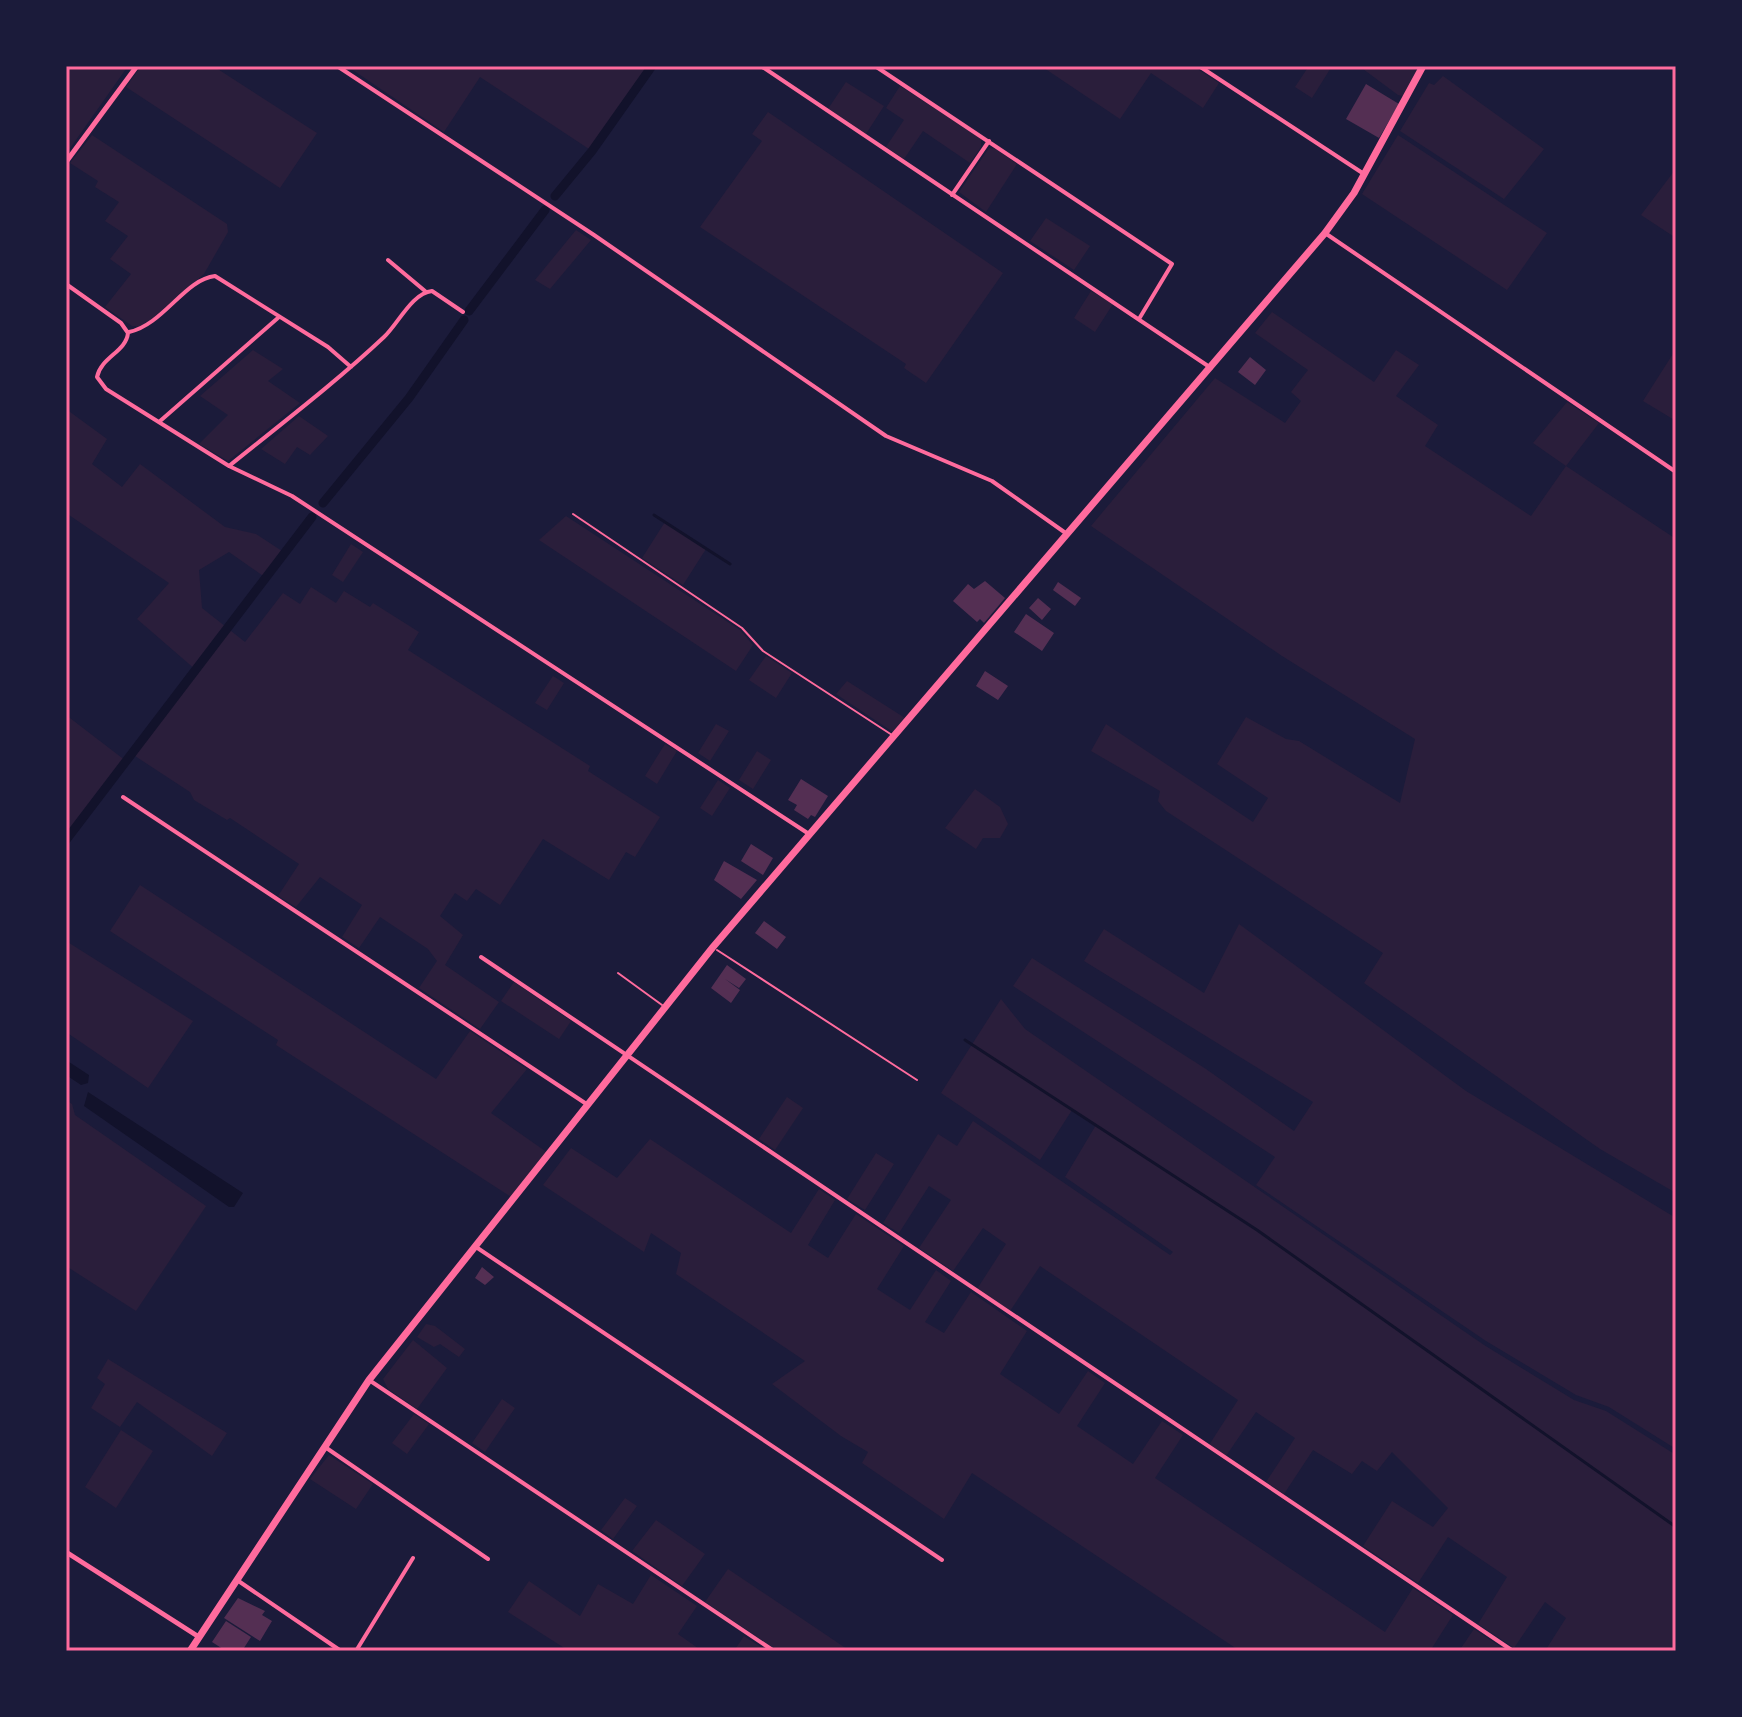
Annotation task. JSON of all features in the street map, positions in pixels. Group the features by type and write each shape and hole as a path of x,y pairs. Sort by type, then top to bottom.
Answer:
{"main road":[{"path":"190,1651 369,1380 713,947 1325,233 1364,174 1423,66"}],"street":[{"path":"66,162 137,66"},
{"path":"337,66 594,235 886,436 992,481 1069,535"},
{"path":"761,66 1212,368"},
{"path":"875,66 1172,264 1139,319"},
{"path":"1199,66 1364,174"},
{"path":"952,195 989,141"},
{"path":"1325,233 1676,472"},
{"path":"388,260 425,291 432,291 463,312"},
{"path":"128,333 144,329 209,277 215,276 328,347 351,367"},
{"path":"66,284 121,323 128,333 126,344 103,362 97,377 106,389 229,466 292,496 809,834"},
{"path":"229,466 351,367 425,291"},
{"path":"159,422 279,317"},
{"path":"123,797 588,1105"},
{"path":"481,957 1513,1651"},
{"path":"474,1246 942,1560"},
{"path":"369,1380 774,1651"},
{"path":"324,1447 488,1559"},
{"path":"66,1552 199,1637"},
{"path":"356,1651 413,1558"},
{"path":"237,1580 341,1651"}],"lane":[{"path":"573,514 742,628 763,651 893,735"},
{"path":"713,947 917,1080"},
{"path":"618,973 665,1007"}],"shaded area":[{"path":"66,66 128,66 66,154"},
{"path":"141,66 213,66 317,133 280,188 126,87"},
{"path":"347,66 652,66 592,151 480,77 444,132"},
{"path":"1041,66 1193,66 1219,83 1203,108 1151,73 1120,119"},
{"path":"1309,66 1332,66 1312,98 1295,87"},
{"path":"1359,66 1409,66 1420,73 1406,97 1398,95"},
{"path":"1443,76 1544,149 1504,199 1400,131 1429,83 1434,85"},
{"path":"846,82 884,106 866,134 828,109"},
{"path":"900,86 981,138 981,147 970,163 923,131 904,159 886,147 904,120 886,108"},
{"path":"768,112 1003,273 926,383 904,368 906,364 700,227 762,141 752,134"},
{"path":"92,135 227,224 228,232 204,274 143,327 132,326 105,307 131,274 110,259 128,236 105,221 119,202 95,187 98,181 70,163"},
{"path":"1398,135 1547,233 1507,290 1362,194"},
{"path":"989,148 996,149 1017,164 986,212 959,192"},
{"path":"1676,170 1676,238 1641,215"},
{"path":"1046,218 1090,246 1074,270 1030,241"},
{"path":"576,230 591,240 550,289 535,280"},
{"path":"1091,291 1113,304 1095,332 1074,318"},
{"path":"1272,312 1374,382 1396,350 1419,365 1396,396 1438,425 1425,446 1531,516 1566,466 1676,539 1676,1193 1600,1149 1364,983 1383,953 1166,811 1158,801 1160,791 1091,751 1106,724 1253,822 1268,798 1217,764 1246,717 1286,739 1299,741 1400,803 1415,739 1282,656 1091,526 1215,378 1285,423 1301,401 1291,392 1308,370 1255,333"},
{"path":"1676,349 1676,421 1643,401"},
{"path":"253,350 283,369 268,381 300,403 228,461 199,444 228,415 200,396"},
{"path":"1567,402 1599,423 1566,466 1533,443"},
{"path":"66,409 107,439 92,464 122,487 140,464 225,527 256,534 285,553 266,578 229,552 199,570 202,608 245,642 283,593 300,604 311,587 336,603 344,591 370,607 373,603 419,632 408,650 590,766 588,771 660,817 635,857 626,852 609,880 543,839 500,905 476,889 467,901 455,893 440,916 463,935 445,965 499,1002 480,1029 419,988 437,961 428,949 380,917 359,948 342,937 362,905 320,877 296,907 278,896 299,864 230,818 227,820 194,800 190,792 132,754 196,670 137,619 169,583 66,513"},
{"path":"299,416 328,436 310,455 297,447 285,464 261,449"},
{"path":"566,516 740,630 753,645 736,671 539,540"},
{"path":"665,522 706,549 683,585 642,558"},
{"path":"351,544 363,552 343,582 332,575"},
{"path":"766,656 792,673 776,698 749,680"},
{"path":"553,676 564,683 547,710 535,703"},
{"path":"847,681 905,718 893,732 836,694"},
{"path":"66,715 126,761 66,840"},
{"path":"716,724 729,731 710,761 698,753"},
{"path":"665,744 677,751 657,784 645,776"},
{"path":"757,751 771,760 753,789 739,780"},
{"path":"718,780 730,788 712,816 700,808"},
{"path":"975,789 1000,807 1008,824 1000,838 983,838 976,849 945,828"},
{"path":"140,885 436,1079 470,1031 527,1069 491,1113 548,1153 511,1197 276,1045 278,1040 110,931"},
{"path":"1239,924 1466,1091 1676,1218 1676,1449 1609,1407 1576,1395 1486,1341 1256,1185 1275,1157 1013,986 1032,958 1206,1069 1294,1131 1313,1102 1084,961 1104,929 1204,993"},
{"path":"66,941 193,1021 148,1088 66,1032"},
{"path":"514,982 571,1021 559,1039 501,1001"},
{"path":"1001,999 1025,1029 1484,1345 1574,1400 1606,1411 1676,1455 1676,1651 1545,1651 1566,1618 1545,1602 1514,1648 1478,1624 1507,1577 1448,1537 1418,1583 1363,1546 1392,1501 1433,1527 1448,1508 1392,1452 1377,1471 1362,1461 1352,1474 1313,1450 1284,1494 1266,1482 1295,1438 1256,1412 1226,1456 1209,1445 1238,1400 1040,1266 1010,1311 977,1289 1006,1244 983,1228 953,1271 919,1248 951,1200 929,1186 899,1233 883,1223 938,1134 957,1146 973,1121 1170,1255 1173,1252 1065,1177 1096,1125 1072,1110 1040,1160 941,1093"},
{"path":"66,1060 89,1075 88,1083 81,1085 66,1075"},
{"path":"88,1092 243,1193 234,1207 229,1207 84,1106"},
{"path":"787,1097 803,1108 775,1150 759,1139"},
{"path":"66,1100 72,1104 75,1115 206,1206 136,1311 66,1266"},
{"path":"650,1139 791,1233 819,1189 835,1200 808,1245 828,1258 856,1214 904,1246 877,1289 910,1310 936,1270 951,1281 925,1322 944,1333 971,1292 1027,1331 1000,1374 1059,1414 1088,1371 1105,1383 1077,1426 1133,1464 1162,1421 1183,1435 1155,1478 1385,1632 1413,1588 1453,1615 1430,1651 1240,1651 972,1473 944,1519 862,1463 868,1452 841,1436 772,1384 805,1361 676,1274 681,1253 651,1233 644,1252 543,1185 571,1148 617,1178"},
{"path":"876,1153 894,1164 865,1210 847,1199"},
{"path":"426,1324 435,1326 465,1349 459,1357 440,1344 434,1347 417,1337"},
{"path":"413,1340 447,1368 417,1409 388,1389 383,1379"},
{"path":"108,1359 227,1433 212,1456 137,1402 120,1427 91,1408 105,1384 97,1378"},
{"path":"502,1399 515,1408 485,1452 472,1443"},
{"path":"414,1414 429,1424 407,1454 392,1443"},
{"path":"121,1430 153,1451 116,1508 85,1487"},
{"path":"329,1455 373,1484 356,1509 310,1479"},
{"path":"625,1498 637,1506 613,1539 601,1530"},
{"path":"656,1520 705,1554 682,1586 632,1551"},
{"path":"728,1569 850,1651 778,1651 705,1602"},
{"path":"651,1575 697,1606 678,1634 702,1651 569,1651 508,1612 529,1581 580,1616 598,1584 633,1604"},
{"path":"1474,1629 1507,1651 1459,1651"},
{"path":"744,1636 767,1651 734,1651"}],"building":[{"path":"1366,84 1399,104 1379,138 1346,119"},
{"path":"1250,357 1266,370 1255,385 1238,372"},
{"path":"985,581 1005,598 984,623 980,619 977,622 953,601 968,584 974,589"},
{"path":"1058,582 1081,598 1075,606 1053,590"},
{"path":"1038,598 1051,609 1042,620 1029,608"},
{"path":"1026,614 1054,633 1042,651 1014,632"},
{"path":"985,671 1008,686 998,700 976,686"},
{"path":"801,779 828,796 815,817 811,815 808,819 794,810 797,805 788,800"},
{"path":"751,844 773,858 763,875 741,861"},
{"path":"724,861 757,880 741,899 714,880"},
{"path":"764,921 786,937 777,949 755,933"},
{"path":"727,965 746,979 739,988 725,979 740,990 731,1003 711,988"},
{"path":"482,1267 494,1277 485,1285 475,1278"},
{"path":"238,1598 265,1611 262,1615 272,1621 260,1641 224,1618"},
{"path":"226,1621 251,1637 242,1651 226,1651 212,1642"}],"waterway":[{"path":"555,196 592,151 652,66"},
{"path":"469,311 545,210"},
{"path":"323,503 409,398 464,320"},
{"path":"654,515 730,564"},
{"path":"66,840 312,517"},
{"path":"965,1040 1257,1230 1676,1527"}]}
